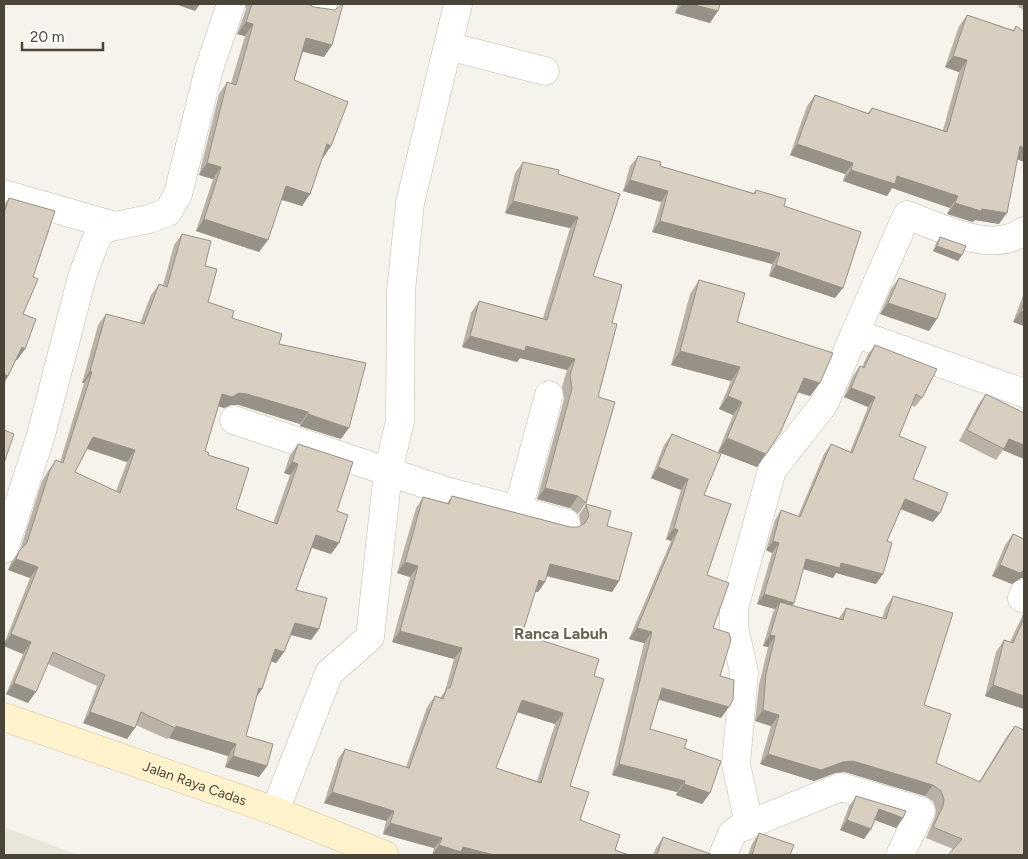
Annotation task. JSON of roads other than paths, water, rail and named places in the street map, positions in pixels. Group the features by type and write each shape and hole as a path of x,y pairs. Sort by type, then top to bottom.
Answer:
{"street":[{"path":"4,549 41,435 82,277 99,234 106,228 159,216 168,212 174,204 209,69 230,4"},
{"path":"275,811 329,673 370,637 388,472 400,421 401,291 410,203 458,4"},
{"path":"448,46 545,71"},
{"path":"4,194 115,226"},
{"path":"749,824 736,764 744,672 734,627 734,608 772,470 824,404 907,215 983,241 1010,238 1024,232"},
{"path":"855,334 1024,393"},
{"path":"518,509 549,395"},
{"path":"234,420 446,491 566,523"},
{"name":"Jalan Raya Cadas","path":"4,717 275,811 384,855"},
{"path":"724,855 732,834 749,824 834,789 844,787 921,811 900,855"}],"district":[{"name":"Ranca Labuh","path":"561,633"}]}
